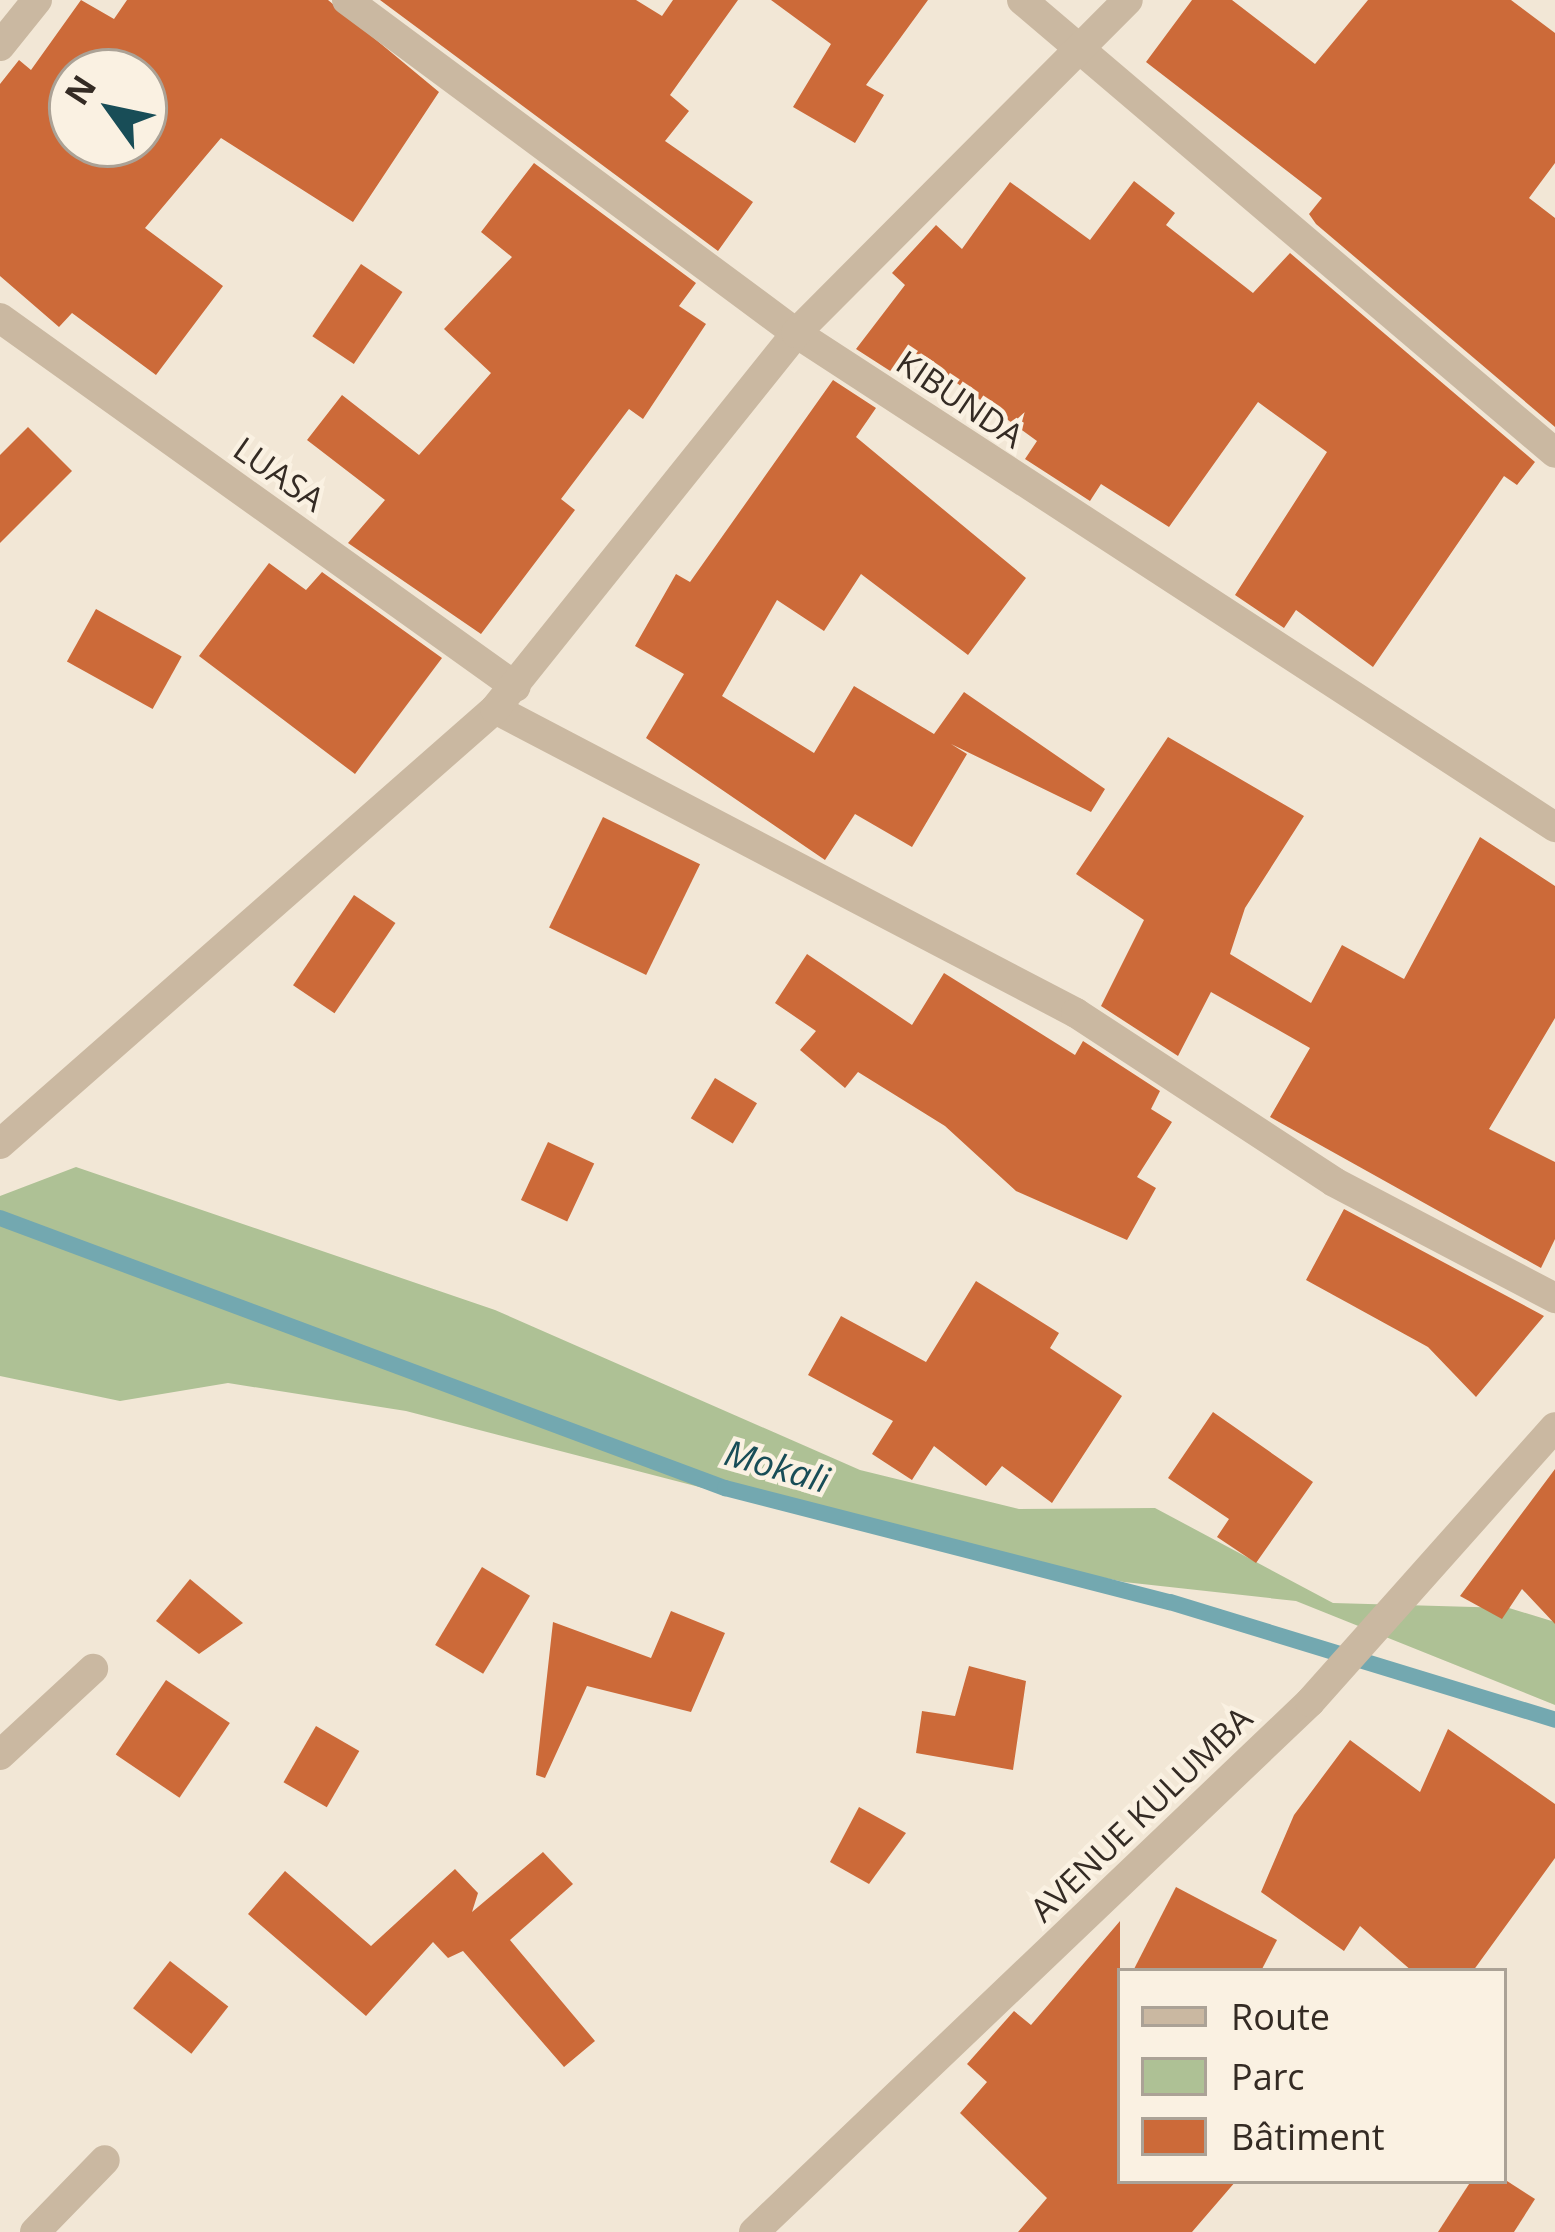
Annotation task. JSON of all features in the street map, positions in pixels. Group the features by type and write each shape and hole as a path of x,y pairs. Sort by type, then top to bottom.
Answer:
{"street":[{"path":"0,46 37,0"},
{"name":"KIBUNDA","path":"346,0 796,333 1555,827"},
{"path":"1022,0 1555,453"},
{"path":"0,1144 506,698 796,333 1128,0"},
{"name":"LUASA","path":"0,318 506,698 1076,1013 1334,1182 1555,1298"},
{"name":"AVENUE KULUMBA","path":"754,2232 1310,1702 1555,1427"},
{"path":"0,1755 93,1669"},
{"path":"35,2232 105,2160"}],"green space":[{"path":"76,1167 495,1310 860,1470 1019,1509 1155,1508 1333,1603 1509,1608 1555,1622 1555,1705 1296,1601 1124,1582 807,1515 406,1411 228,1383 120,1401 0,1376 0,1196"}],"building":[{"path":"81,0 114,19 127,0 328,0 439,92 353,222 221,138 145,228 223,286 156,375 72,313 59,327 0,276 0,84 19,60 31,70"},
{"path":"380,0 636,0 662,16 673,0 738,0 670,95 689,111 665,141 753,202 718,251"},
{"path":"771,0 928,0 866,85 884,95 855,143 793,107 831,44"},
{"path":"1192,0 1232,0 1315,64 1368,0 1511,0 1555,33 1555,163 1529,198 1555,218 1555,427 1316,224 1309,214 1322,198 1146,62"},
{"path":"534,163 696,283 679,306 706,324 643,419 629,409 561,499 575,510 481,634 348,543 385,500 307,440 342,395 419,455 491,373 444,329 512,257 481,232"},
{"path":"1134,181 1175,213 1166,225 1253,293 1290,253 1535,462 1517,485 1504,476 1373,667 1296,610 1284,628 1235,595 1327,452 1258,402 1169,527 1101,484 1090,501 1025,459 1037,441 914,352 898,376 856,349 905,285 892,273 936,225 962,249 1010,182 1090,240"},
{"path":"361,264 402,292 354,364 312,336"},
{"path":"833,380 876,408 856,437 1026,578 968,655 861,574 824,631 777,600 722,696 814,753 854,686 934,734 964,692 1105,789 1091,812 951,744 967,754 912,847 855,814 825,860 646,738 684,674 635,646 676,574 690,582"},
{"path":"28,427 72,471 0,543 0,455"},
{"path":"269,563 306,590 322,572 442,658 355,774 199,656"},
{"path":"96,609 182,657 153,709 67,661"},
{"path":"1168,737 1304,816 1245,908 1230,954 1311,1003 1342,945 1404,979 1480,837 1555,886 1555,1018 1489,1129 1555,1162 1555,1239 1541,1268 1270,1117 1310,1048 1211,992 1178,1056 1101,1006 1144,920 1076,874"},
{"path":"603,817 700,864 646,975 549,928"},
{"path":"354,895 395,923 334,1013 293,985"},
{"path":"807,954 912,1025 944,973 1075,1055 1083,1041 1160,1091 1151,1109 1172,1122 1137,1177 1156,1188 1127,1240 1016,1191 945,1126 858,1072 845,1088 800,1050 816,1031 775,1003"},
{"path":"715,1078 757,1103 733,1144 691,1118"},
{"path":"548,1142 594,1164 567,1222 521,1200"},
{"path":"1344,1209 1544,1316 1476,1397 1428,1347 1306,1280"},
{"path":"976,1281 1059,1333 1050,1348 1122,1396 1052,1503 1002,1466 986,1486 934,1446 912,1480 872,1454 893,1421 808,1375 841,1316 926,1362"},
{"path":"1213,1412 1313,1482 1256,1563 1217,1537 1229,1519 1168,1478"},
{"path":"1555,1469 1555,1624 1522,1589 1502,1619 1460,1596"},
{"path":"482,1567 530,1596 483,1674 435,1645"},
{"path":"190,1579 243,1623 199,1654 156,1621"},
{"path":"671,1611 725,1633 691,1712 587,1686 545,1778 536,1775 553,1622 651,1658"},
{"path":"969,1666 1026,1681 1013,1770 916,1753 922,1711 955,1716"},
{"path":"166,1680 230,1723 180,1798 116,1755"},
{"path":"316,1726 359,1751 327,1807 284,1782"},
{"path":"1448,1729 1555,1804 1555,1858 1475,1968 1409,1968 1360,1926 1344,1951 1261,1892 1294,1815 1350,1740 1420,1792"},
{"path":"859,1807 906,1833 869,1884 830,1862"},
{"path":"543,1852 573,1884 510,1940 595,2041 564,2067 463,1951 448,1958 433,1942 366,2016 248,1914 285,1871 371,1946 455,1869 478,1893 472,1912"},
{"path":"1176,1887 1277,1940 1263,1968 1135,1968"},
{"path":"1120,1921 1117,2184 1233,2184 1192,2232 1018,2232 1047,2198 960,2113 987,2082 967,2064 1014,2011 1031,2025"},
{"path":"170,1961 228,2007 191,2054 133,2008"},
{"path":"1507,2181 1535,2199 1514,2232 1438,2232 1469,2184"}],"waterway":[{"name":"Mokali","path":"0,1218 725,1488 1170,1602 1555,1720"}]}
